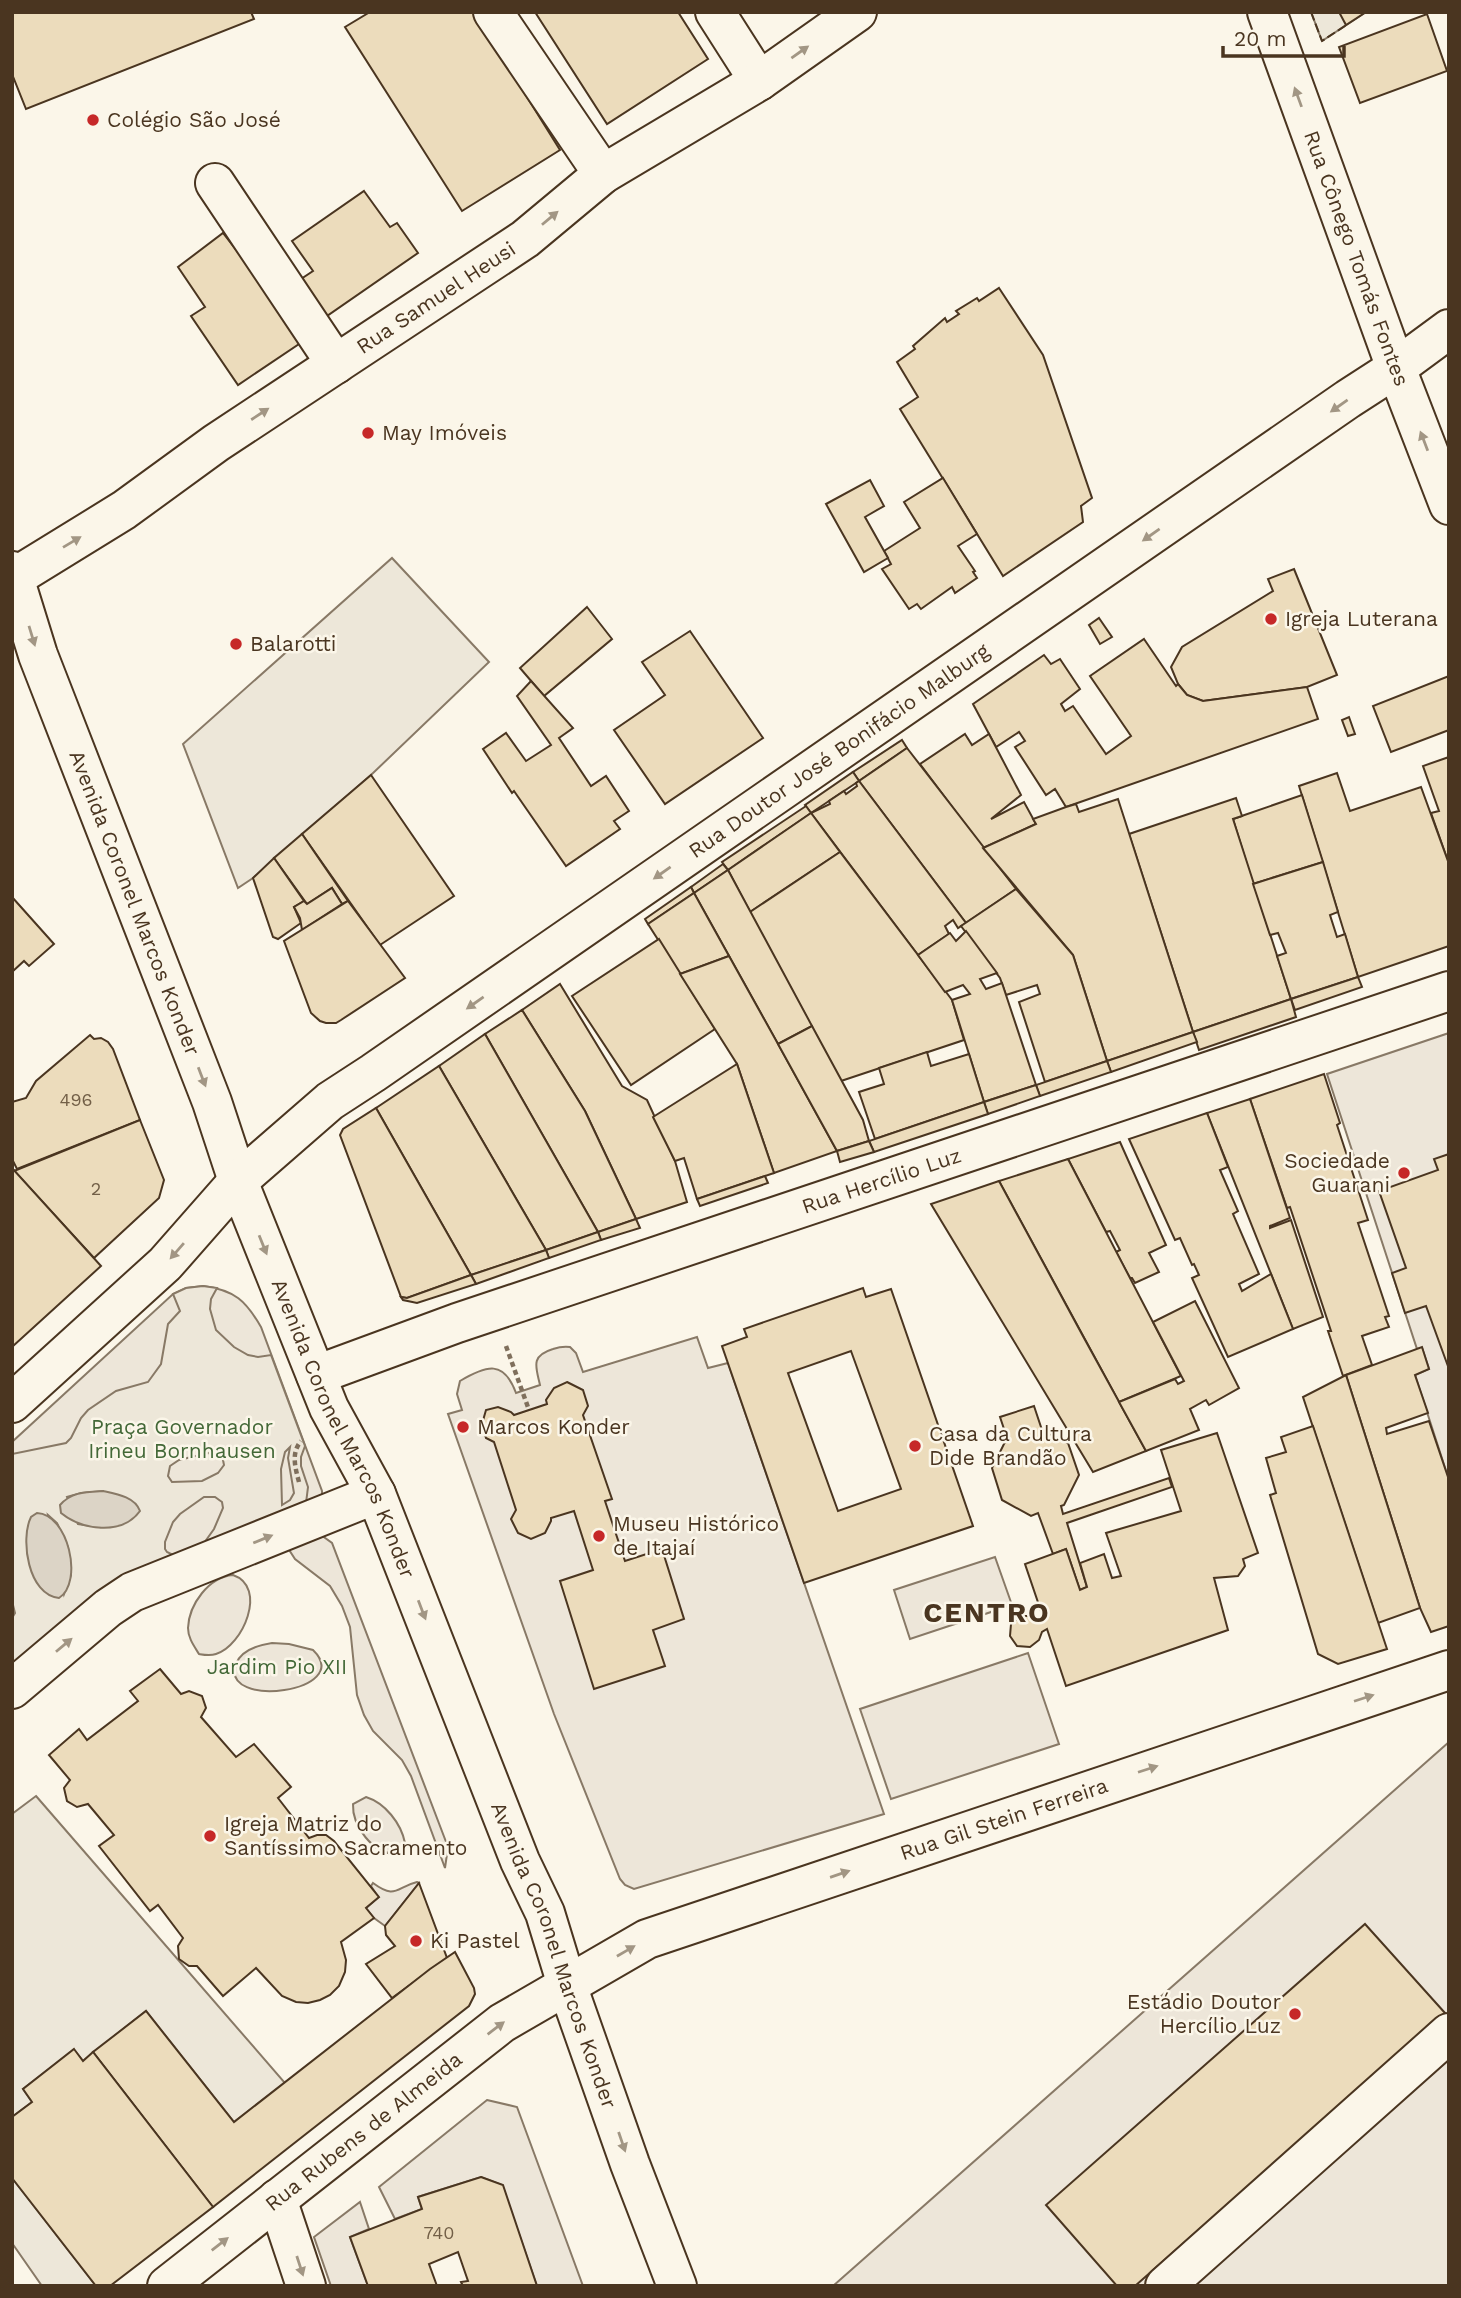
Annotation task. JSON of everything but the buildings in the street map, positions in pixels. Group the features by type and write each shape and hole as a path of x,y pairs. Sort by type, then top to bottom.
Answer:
{"main road":[{"path":"492,12 603,174"},
{"path":"715,12 759,81"},
{"name":"Rua Samuel Heusi","path":"13,576 124,510 216,443 525,239 603,174 759,81 857,12"},
{"name":"Rua Cônego Tomás Fontes","path":"1267,12 1396,368 1449,505"},
{"path":"215,183 336,364"},
{"name":"Rua Doutor José Bonifácio Malburg","path":"12,1403 166,1264 237,1181 330,1101 1449,330"},
{"name":"Avenida Coronel Marcos Konder","path":"13,576 38,655 212,1101 237,1181 329,1408 376,1494 515,1848 545,1913 567,1985 630,2164 677,2286"},
{"name":"Rua Hercílio Luz","path":"316,1374 457,1323 1449,991"},
{"path":"12,1689 108,1608 132,1592 376,1494"},
{"name":"Rua Gil Stein Ferreira","path":"567,1985 647,1939 1449,1670"},
{"name":"Rua Rubens de Almeida","path":"167,2286 502,2023 567,1985"},
{"path":"1165,2286 1449,2033"},
{"path":"277,2200 306,2286"}],"path":[{"path":"503,1337 529,1410"}],"green space":[{"name":"Sociedade Guarani","path":"1449,1033 1449,1480 1415,1375 1429,1369 1422,1348 1417,1349 1327,1074"},
{"name":"Praça Governador Irineu Bornhausen","path":"203,1286 223,1290 238,1298 261,1327 322,1497 12,1672 12,1442 173,1294 186,1288"},
{"path":"697,1337 708,1368 728,1363 884,1814 634,1889 620,1879 554,1714 448,1414 462,1410 457,1394 460,1381 478,1371 500,1370 511,1382 516,1393 540,1385 536,1363 541,1355 555,1348 570,1347 576,1353 583,1372"},
{"path":"321,1535 332,1543 448,1847 445,1868 411,1776 402,1760 373,1731 364,1715 357,1695 350,1627 342,1606 330,1586 295,1559 284,1542"},
{"path":"995,1557 1012,1605 910,1639 894,1590"},
{"path":"233,1575 243,1582 249,1591 248,1616 235,1640 226,1649 214,1655 199,1654 188,1632 192,1610 208,1586"},
{"name":"Jardim Pio XII","path":"272,1643 313,1650 321,1665 317,1676 303,1685 284,1690 264,1691 247,1687 236,1678 238,1659 251,1649"},
{"path":"1028,1653 1059,1744 891,1799 860,1709"},
{"name":"Estádio Doutor Hercílio Luz","path":"1449,1742 1449,2286 833,2286"},
{"path":"366,1797 386,1809 400,1828 405,1843 396,1854 379,1849 360,1829 353,1804"},
{"path":"373,1883 387,1891 396,1891 419,1883 385,1926 366,1908 378,1897 371,1886"},
{"path":"487,2100 517,2107 583,2286 537,2286 502,2185 481,2177 418,2197 422,2209 395,2219 379,2187"},
{"path":"360,2202 369,2229 350,2237 368,2286 331,2286 314,2237"}],"shaded area":[{"path":"1311,12 1366,12 1322,41"},
{"path":"392,558 489,662 371,775 238,888 183,744"},
{"name":"Praça Governador Irineu Bornhausen","path":"186,1288 217,1288 211,1299 210,1309 216,1330 234,1347 248,1355 271,1355 305,1446 301,1466 308,1487 306,1503 12,1672 12,1618 15,1613 12,1601 12,1454 66,1443 88,1410 116,1391 148,1382 161,1364 168,1324 180,1311 173,1294","holes":["290,1447 288,1458 294,1493 290,1500 282,1505 281,1469 285,1452","208,1453 219,1454 224,1465 218,1473 202,1481 172,1482 168,1476 170,1466 179,1460","103,1491 100,1527 78,1524 67,1497","204,1497 215,1497 222,1502 223,1508 214,1529 204,1543 173,1555 165,1549 173,1522","48,1515 57,1523 68,1547 71,1575 64,1594"]},
{"path":"103,1491 130,1499 140,1511 123,1524 102,1528 80,1523 61,1513 60,1505 69,1497"},
{"path":"37,1513 48,1516 57,1524 69,1550 70,1578 67,1590 59,1598 48,1595 40,1587 29,1565 26,1539 31,1517"},
{"path":"36,1796 285,2083 234,2122 146,2011 83,2061 74,2050 23,2089 32,2102 12,2117 12,1814"},
{"path":"12,2178 96,2286 42,2286 12,2243"}],"fence":[{"path":"1311,12 1322,41 1348,24"}],"place":[{"name":"Colégio São José","path":"93,120"},
{"name":"May Imóveis","path":"368,433"},
{"name":"Igreja Luterana","path":"1271,619"},
{"name":"Balarotti","path":"236,644"},
{"name":"Sociedade Guarani","path":"1404,1173"},
{"name":"Marcos Konder","path":"463,1427"},
{"name":"Casa da Cultura Dide Brandão","path":"915,1446"},
{"name":"Museu Histórico de Itajaí","path":"599,1536"},
{"name":"Igreja Matriz do Santíssimo Sacramento","path":"210,1836"},
{"name":"Ki Pastel","path":"416,1941"},
{"name":"Estádio Doutor Hercílio Luz","path":"1295,2014"}],"district":[{"name":"CENTRO","path":"987,1612"}]}
